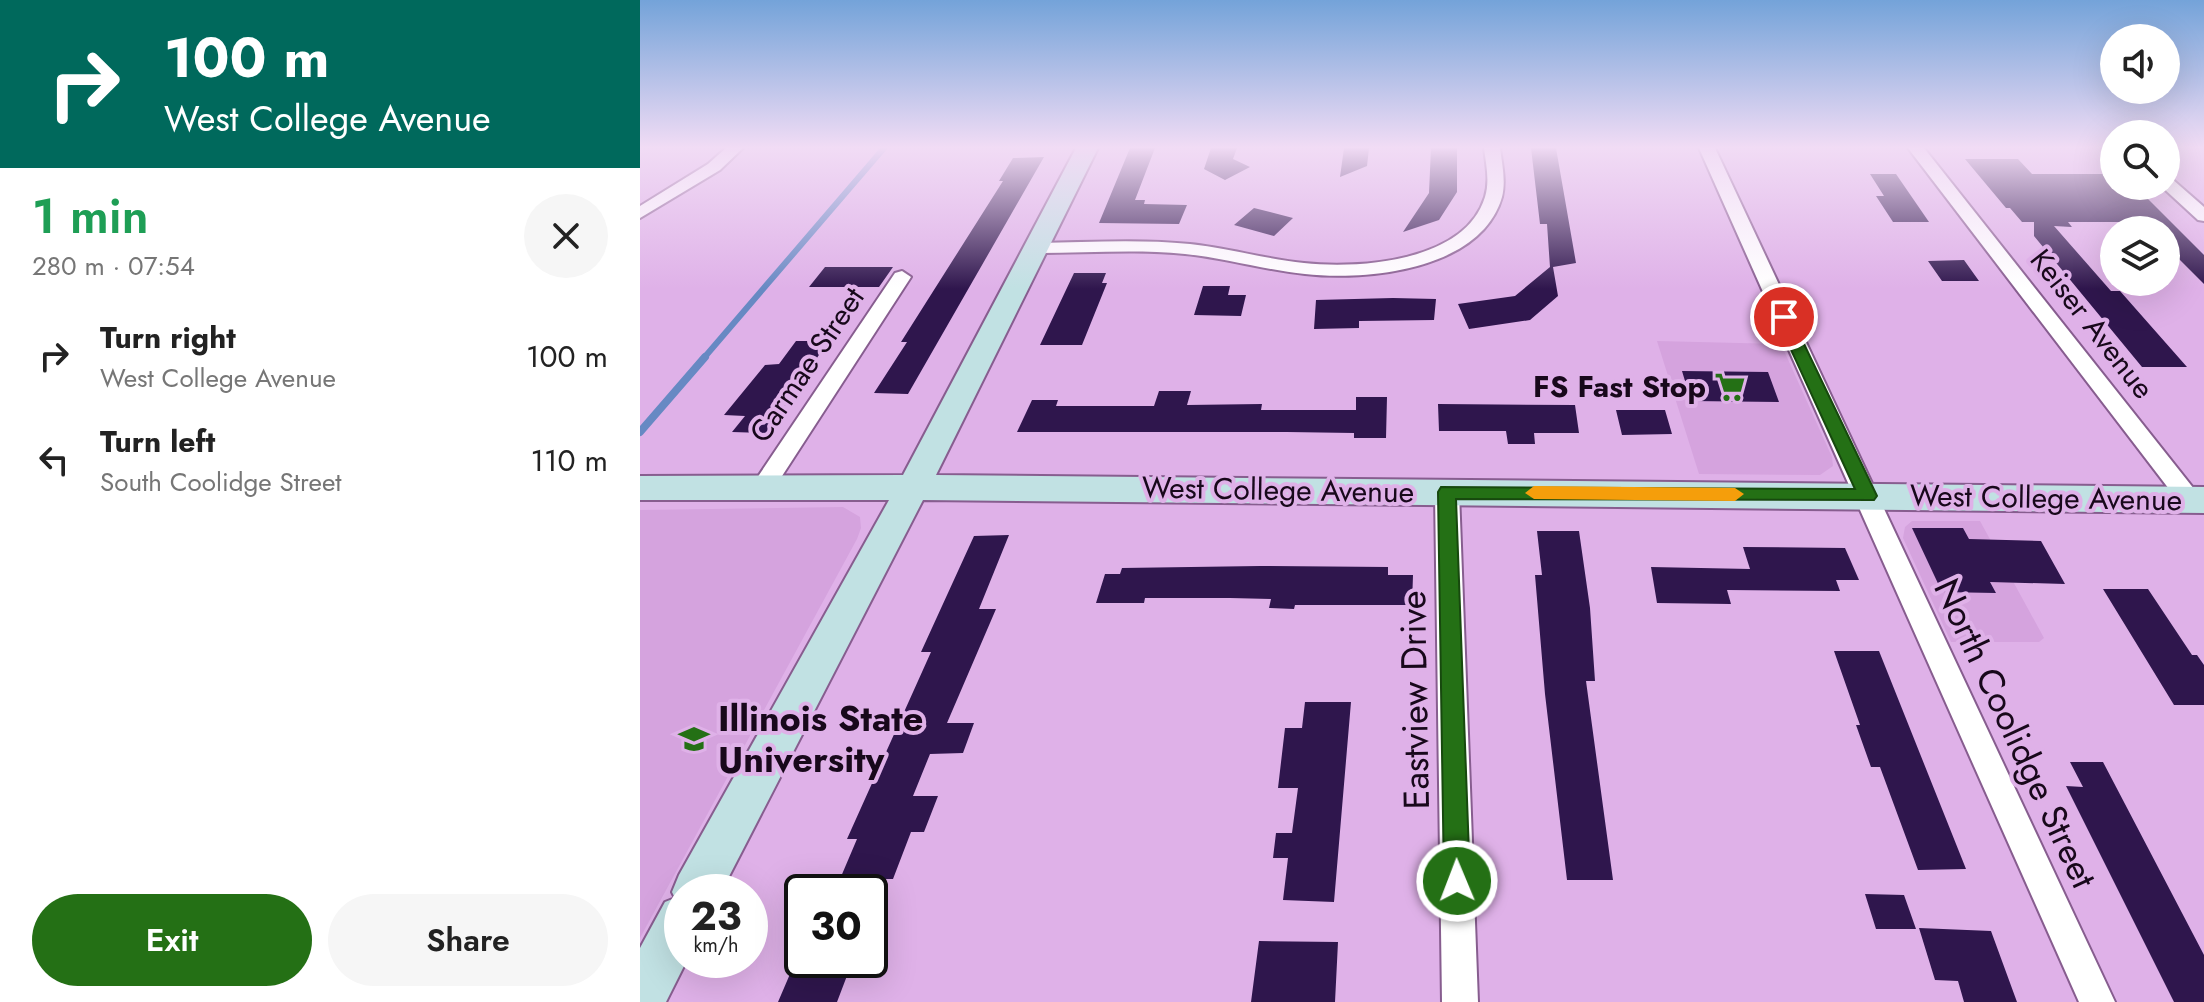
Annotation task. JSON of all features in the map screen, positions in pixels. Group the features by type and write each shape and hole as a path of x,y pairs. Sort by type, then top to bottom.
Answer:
{"main road":[{"path":"706,874 913,487 1064,195"},
{"name":"West College Avenue","path":"640,488 913,487 2197,500"},
{"path":"640,999 664,953"}],"street":[{"path":"640,213 669,195"},
{"path":"1038,248 1179,248 1303,269 1340,271 1413,260 1446,248 1466,234 1481,217 1493,195"},
{"name":"North Coolidge Street","path":"1729,195 2097,1002"},
{"name":"Keiser Avenue","path":"1953,195 2197,500"},
{"path":"2180,195 2204,216"},
{"name":"Carmae Street","path":"763,487 902,277"},
{"name":"Eastview Drive","path":"1447,492 1460,1002"}],"shaded area":[{"path":"1657,341 1781,344 1832,457 1833,466 1820,475 1699,474"},
{"name":"Illinois State University","path":"843,507 860,517 861,528 675,874 664,874 664,894 640,938 640,510"},
{"path":"1912,521 1980,521 2044,638 2039,642 1951,642 1903,538 1905,527"}],"building":[{"path":"994,195 1022,195 908,394 874,393 907,342 901,342"},
{"path":"1111,195 1137,195 1135,200 1145,200 1144,204 1187,205 1179,224 1099,223"},
{"path":"1428,195 1455,195 1439,220 1403,232"},
{"path":"1537,195 1564,195 1576,263 1553,267 1558,296 1530,320 1469,329 1458,304 1515,296 1550,267 1547,224 1540,224"},
{"path":"1910,195 1929,222 1893,222 1876,196"},
{"path":"1995,195 2100,195 2100,200 2149,200 2165,216 2100,216 2100,222 2068,222 2072,227 2054,226 2100,278 2100,296 2124,296 2187,367 2142,367 2034,236 2034,222 2022,222 2010,208 2006,208"},
{"path":"1254,208 1293,218 1274,236 1234,225"},
{"path":"2180,231 2204,255 2204,284 2180,260"},
{"path":"1964,260 1979,281 1942,281 1928,261"},
{"path":"825,267 893,267 879,287 809,287"},
{"path":"1074,273 1106,273 1102,283 1107,283 1082,345 1040,345"},
{"path":"1203,286 1230,286 1228,295 1246,295 1241,316 1194,315"},
{"path":"1436,299 1434,320 1359,321 1359,328 1314,329 1316,300"},
{"path":"796,341 828,341 768,433 732,432 745,416 724,415 765,365 779,364"},
{"name":"FS Fast Stop","path":"1682,371 1768,372 1779,402 1691,401"},
{"path":"1159,391 1191,391 1187,405 1262,404 1261,410 1356,410 1356,397 1387,397 1386,438 1354,438 1354,433 1017,432 1032,400 1058,400 1056,406 1154,406"},
{"path":"1438,404 1575,405 1579,433 1534,433 1535,444 1508,444 1506,431 1439,431"},
{"path":"1616,410 1665,410 1672,434 1622,435"},
{"path":"1912,528 1963,528 1969,539 2041,541 2065,584 1990,582 1996,593 1942,592"},
{"path":"1537,531 1579,531 1590,608 1595,681 1586,681 1613,880 1567,880 1545,694 1535,575 1542,575"},
{"path":"1009,535 979,609 996,609 947,723 974,723 963,753 930,754 913,796 938,796 924,832 911,832 893,879 888,879 888,874 842,874 857,839 847,839 931,652 921,652 974,536"},
{"path":"1743,547 1845,548 1859,580 1836,580 1840,591 1727,590 1731,604 1657,603 1651,567 1750,569"},
{"path":"1388,567 1388,575 1413,575 1412,605 1295,605 1294,609 1269,608 1271,599 1230,598 1145,598 1144,603 1096,603 1105,574 1120,574 1122,568"},
{"path":"2103,589 2148,589 2192,655 2197,655 2204,665 2204,705 2174,705"},
{"path":"1834,651 1879,651 1966,869 1918,870 1880,767 1871,767"},
{"path":"1305,702 1351,702 1334,902 1283,900 1288,858 1273,858 1276,833 1292,833 1298,788 1278,788 1285,728 1302,728"},
{"path":"2070,762 2103,762 2204,955 2204,1002 2174,1002 2066,786 2083,787"},
{"path":"1865,894 1904,895 1916,929 1876,929"},
{"path":"1919,928 1991,931 2017,1002 1964,1002 1958,981 1935,980"},
{"path":"1259,941 1338,942 1335,1002 1251,1002"},
{"path":"788,978 846,978 837,1002 778,1002"}],"waterway":[{"path":"703,359 844,195"},
{"path":"640,432 705,357"}],"slow traffic":[{"path":"1534,493 1735,494"}],"place":[{"name":"FS Fast Stop","path":"1730,387"},
{"name":"Illinois State University","path":"694,739"}],"route":[{"path":"1457,881 1447,492 1868,496 1784,317"}]}
